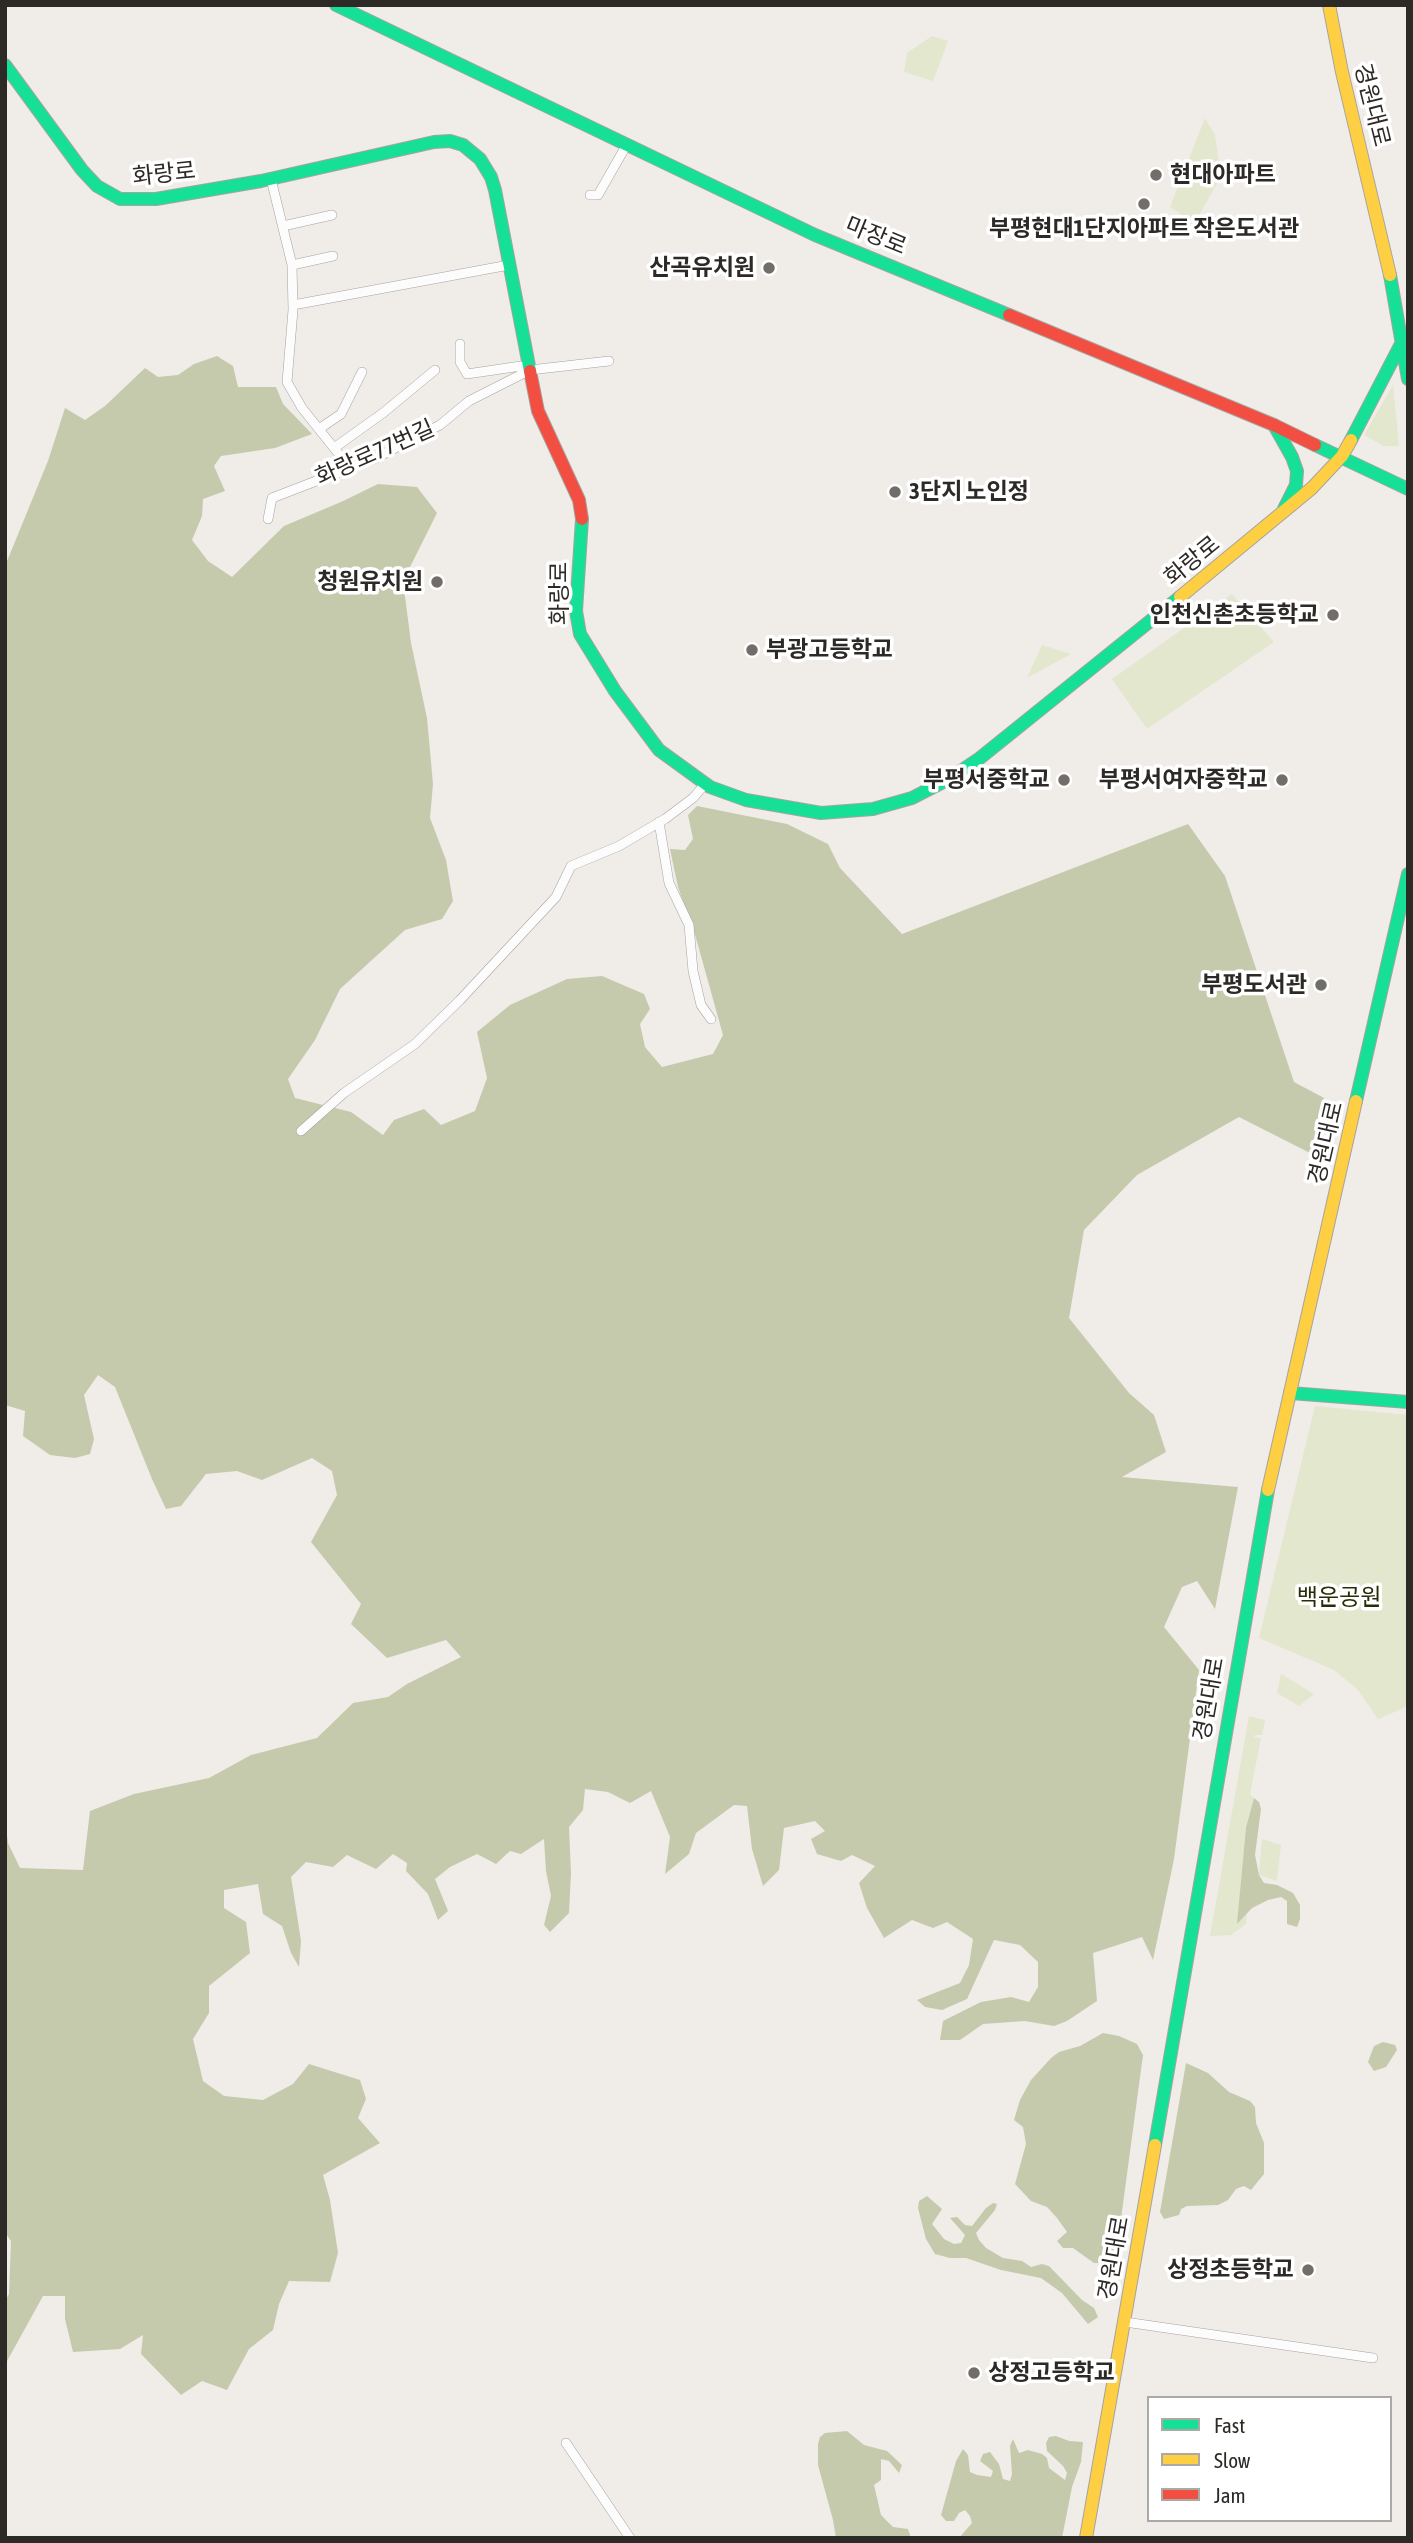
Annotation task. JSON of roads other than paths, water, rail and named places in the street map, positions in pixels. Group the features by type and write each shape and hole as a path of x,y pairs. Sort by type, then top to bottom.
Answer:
{"main road":[{"name":"마장로","path":"336,5 815,235 952,289 1274,425 1408,489"},
{"name":"경원대로","path":"1329,5 1342,72 1386,251 1408,379"},
{"name":"화랑로","path":"5,65 82,170 108,194 120,199 156,199 271,178 434,142 450,141 463,145 480,159 491,177 538,411 579,500 582,521 576,611 580,634 615,691 659,750 705,784 746,800 821,813 873,809 912,798 949,779 980,758 1312,488 1342,456 1401,344"},
{"path":"1274,425 1297,471 1296,485 1281,515"},
{"name":"경원대로","path":"1086,2538 1266,1497 1408,874"},
{"path":"1290,1392 1408,1402"}],"street":[{"path":"590,195 598,195 626,146"},
{"path":"271,178 292,265 293,305 287,382 302,408 350,468"},
{"path":"283,226 332,215"},
{"path":"292,265 333,256"},
{"path":"293,305 509,265"},
{"path":"460,344 460,362 467,374 521,366 530,370 609,360"},
{"path":"334,448 383,413 435,370"},
{"name":"화랑로77번길","path":"268,519 272,498 376,458 440,425 469,401 530,370"},
{"path":"319,429 341,414 362,372"},
{"path":"301,1131 344,1093 415,1044 442,1018 556,897 571,866 619,846 659,822 693,798 705,784"},
{"path":"659,822 669,883 689,925 693,971 701,1005 711,1019"},
{"path":"1125,2322 1373,2358"},
{"path":"566,2444 630,2538"}],"place":[{"name":"현대아파트","path":"1156,175"},
{"name":"부평현대1단지아파트 작은도서관","path":"1144,204"},
{"name":"산곡유치원","path":"769,268"},
{"name":"3단지 노인정","path":"895,492"},
{"name":"청원유치원","path":"437,582"},
{"name":"인천신촌초등학교","path":"1333,615"},
{"name":"부광고등학교","path":"752,650"},
{"name":"부평서중학교","path":"1064,780"},
{"name":"부평서여자중학교","path":"1282,780"},
{"name":"부평도서관","path":"1321,985"},
{"name":"상정초등학교","path":"1308,2270"},
{"name":"상정고등학교","path":"974,2373"}],"park label":[{"name":"백운공원","path":"1339,1598"}]}
